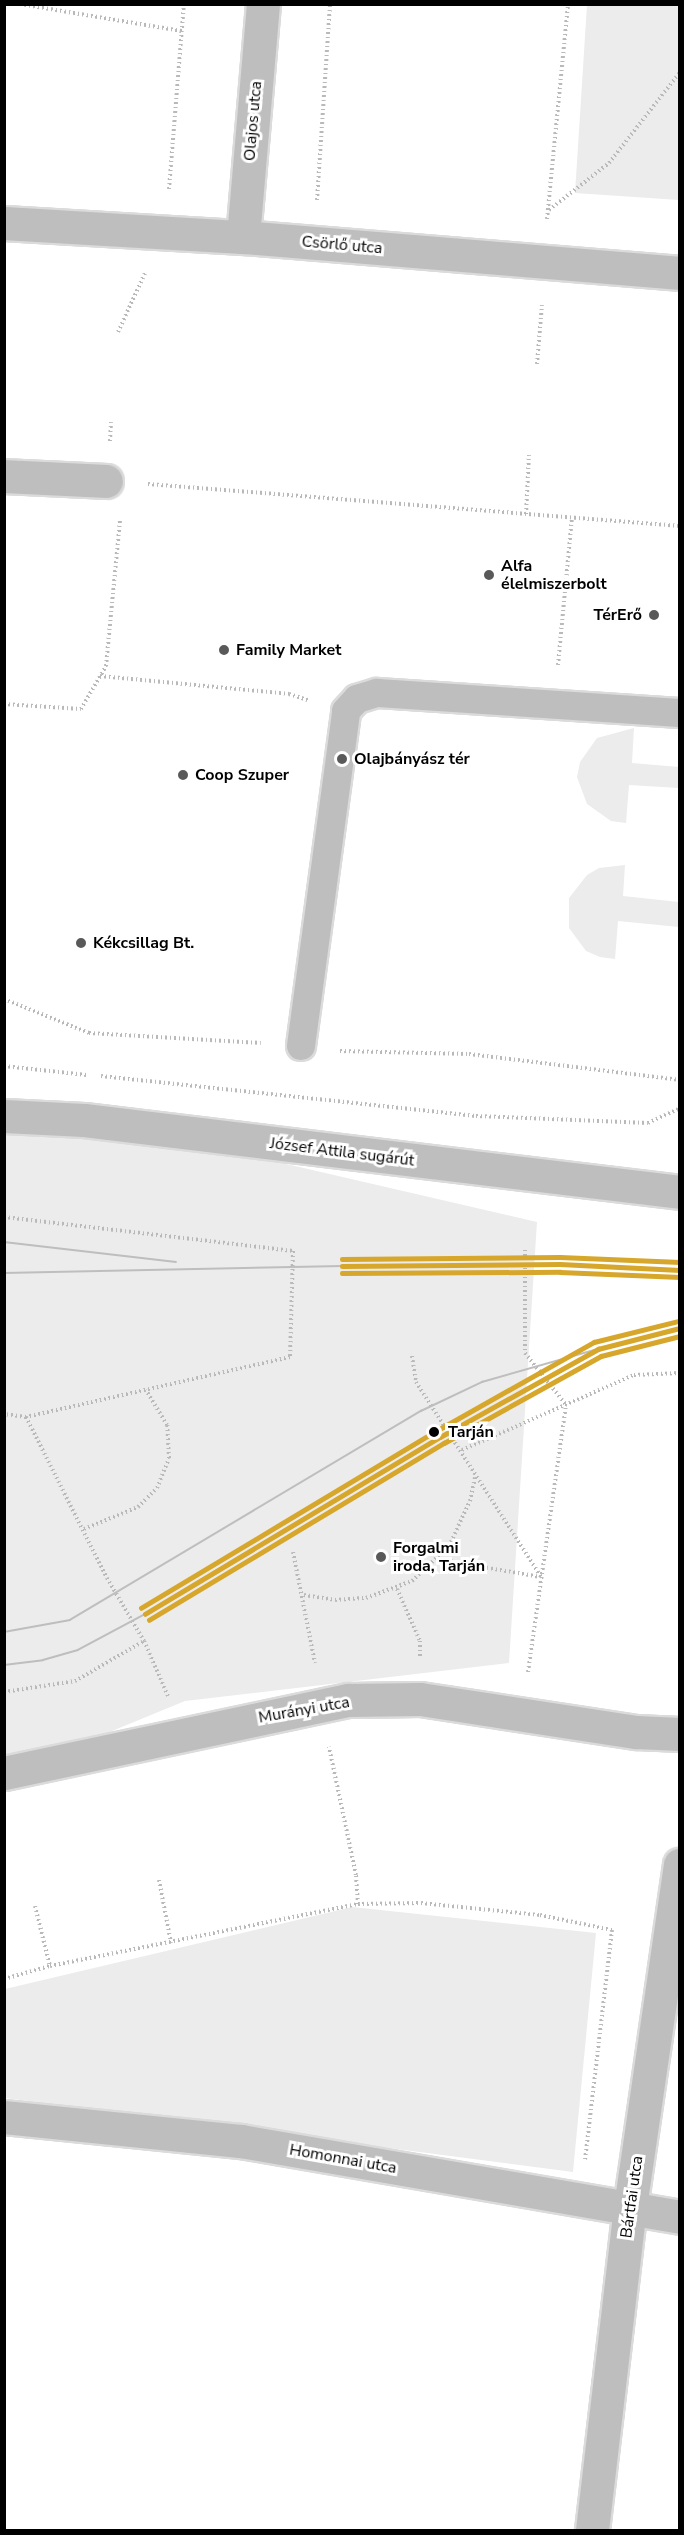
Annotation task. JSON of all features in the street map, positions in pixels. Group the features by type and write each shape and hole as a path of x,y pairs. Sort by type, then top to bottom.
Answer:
{"street":[{"name":"Olajos utca","path":"243,237 263,4"},
{"name":"Csörlő utca","path":"4,223 243,237 680,273"},
{"path":"4,476 115,482"},
{"name":"József Attila sugárút","path":"4,1116 84,1120 680,1192"},
{"name":"Murányi utca","path":"4,1773 348,1700 420,1699 522,1712 636,1732 680,1734"},
{"name":"Bártfai utca","path":"592,2530 630,2207 680,1865"},
{"name":"Homonnai utca","path":"4,2117 241,2141 680,2217"}],"lane":[{"path":"301,1046 346,711 357,699 377,693 680,713"}],"path":[{"path":"20,4 182,31"},
{"path":"168,193 184,4"},
{"path":"317,207 330,4"},
{"path":"546,231 568,4"},
{"path":"548,210 609,163 680,72"},
{"path":"4,704 81,709 106,666 115,482 111,422"},
{"path":"526,514 529,455"},
{"path":"115,482 680,526"},
{"path":"555,705 572,518"},
{"path":"100,676 289,694 346,711"},
{"path":"4,1066 476,1116 648,1123 680,1108"},
{"path":"4,1217 293,1251 290,1357 26,1417 4,1414"},
{"path":"522,1712 567,1406 525,1353 525,1250"},
{"path":"412,1356 416,1382 462,1450 476,1478 541,1577"},
{"path":"462,1450 634,1375 680,1373"},
{"path":"84,1529 138,1508 157,1488 169,1458 166,1425 146,1390"},
{"path":"26,1417 144,1641 164,1685"},
{"path":"304,1595 351,1600 397,1589 438,1559 458,1531 476,1478"},
{"path":"293,1552 304,1595 322,1706 356,1875 358,1904"},
{"path":"438,1559 541,1577"},
{"path":"397,1589 420,1641"},
{"path":"4,1692 75,1681 144,1641"},
{"path":"159,1880 171,1942"},
{"path":"4,1979 50,1966 358,1904 421,1903 540,1915 612,1930 580,2199"},
{"path":"35,1906 50,1966"}],"shaded area":[{"path":"587,5 679,5 679,200 575,193"},
{"path":"634,728 632,763 679,767 679,788 629,785 626,823 611,821 587,804 577,777 580,762 597,738"},
{"path":"625,865 623,896 679,902 679,927 618,921 615,959 600,957 586,951 569,928 569,898 587,875 599,868"},
{"path":"5,1099 537,1222 509,1663 185,1701 5,1775"},
{"path":"352,1907 596,1933 573,2172 5,2098 5,1989"}],"tram line":[{"path":"4,1242 176,1262"},
{"path":"4,1273 342,1266"},
{"path":"4,1632 70,1620 421,1411 482,1382 598,1349"},
{"path":"4,1665 43,1660 78,1650 145,1614"}],"transit line":[{"path":"342,1259 560,1257 680,1262"},
{"path":"342,1266 560,1264 680,1270"},
{"path":"342,1273 560,1272 680,1277"},
{"path":"141,1608 436,1431 594,1342 678,1321"},
{"path":"145,1614 440,1437 598,1349 680,1328"},
{"path":"149,1620 444,1443 601,1356 680,1336"}],"place":[{"name":"Alfa élelmiszerbolt","path":"489,575"},
{"name":"TérErő","path":"654,615"},
{"name":"Family Market","path":"224,650"},
{"name":"Olajbányász tér","path":"342,759"},
{"name":"Coop Szuper","path":"183,775"},
{"name":"Kékcsillag Bt.","path":"81,943"},
{"name":"Tarján","path":"434,1432"},
{"name":"Forgalmi iroda, Tarján","path":"381,1557"}]}
